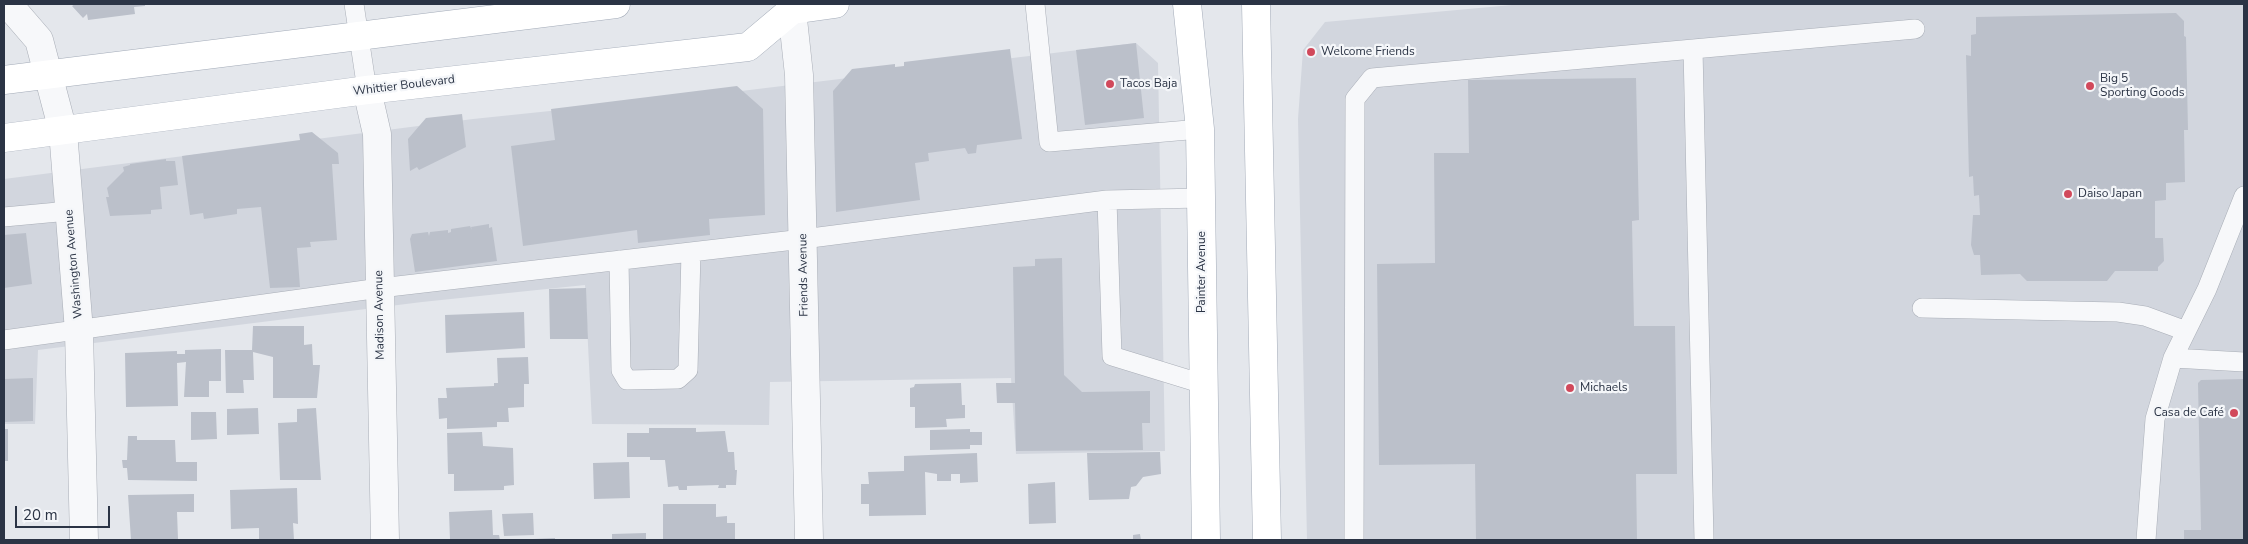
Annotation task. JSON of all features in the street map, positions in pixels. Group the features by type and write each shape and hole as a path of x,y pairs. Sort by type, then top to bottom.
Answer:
{"main road":[{"path":"4,80 359,36 558,7 616,4"},
{"path":"788,6 835,4"},
{"name":"Painter Avenue","path":"1187,4 1200,129 1206,540"},
{"path":"1256,4 1267,540"},
{"name":"Whittier Boulevard","path":"4,138 367,90 748,47 788,6"}],"street":[{"name":"Washington Avenue","path":"8,4 39,40 63,131 79,330 84,540"},
{"name":"Friends Avenue","path":"788,6 799,75 809,540"},
{"name":"Madison Avenue","path":"367,90 377,134 384,540"}],"lane":[{"path":"354,4 367,90"},
{"path":"1035,4 1049,142 1200,129"},
{"path":"1354,540 1355,99 1372,78 1915,29"},
{"path":"1693,49 1704,540"},
{"path":"2146,540 2155,419 2173,358 2207,289 2244,196"},
{"path":"4,340 380,288 803,239 1107,200 1202,198"},
{"path":"1107,200 1112,356 1203,384"},
{"path":"4,217 69,211"},
{"path":"619,260 621,370 627,380 678,379 688,370 691,252"},
{"path":"1922,308 2118,312 2145,316 2186,331"},
{"path":"2173,358 2244,362"}],"shaded area":[{"path":"1523,4 2244,4 2244,540 1307,540 1298,119 1303,50 1325,22"},
{"path":"1136,43 1158,63 1165,451 1016,454 1011,378 770,382 769,425 592,424 585,285 422,302 38,350 35,424 4,424 4,179 473,119 733,92"}],"building":[{"path":"75,4 145,4 145,6 134,7 135,14 88,20 87,14 83,18 72,6"},
{"path":"2176,13 2184,21 2184,36 2186,37 2188,130 2184,130 2185,182 2166,183 2166,200 2155,201 2155,238 2163,238 2164,261 2158,267 2158,271 2115,271 2107,281 2027,281 2020,274 1981,275 1980,255 1974,255 1971,245 1973,215 1980,215 1979,195 1974,196 1973,176 1969,177 1966,55 1971,56 1971,35 1976,34 1976,17"},
{"name":"Tacos Baja","path":"1136,43 1144,118 1085,125 1076,50"},
{"path":"1010,49 1022,139 977,145 976,153 968,154 965,148 928,153 929,161 915,163 920,200 836,212 833,91 852,69 895,64 895,67 904,66 904,62"},
{"path":"1636,78 1639,220 1632,221 1634,326 1675,326 1677,474 1636,474 1637,540 1476,540 1475,464 1379,465 1377,264 1435,263 1434,153 1469,153 1468,80"},
{"path":"737,86 763,109 765,215 709,219 710,235 638,243 637,230 523,246 511,146 555,140 551,109"},
{"path":"462,114 466,147 419,170 417,167 410,171 408,139 426,118"},
{"path":"312,132 338,153 339,164 332,164 337,240 310,242 311,247 297,248 300,287 270,288 261,207 237,209 237,214 204,219 203,213 190,215 182,156 300,140 299,134"},
{"path":"166,159 166,161 175,161 178,185 160,187 162,209 151,210 151,214 110,216 106,197 109,197 107,188 124,171 123,167 130,164"},
{"path":"489,224 489,228 492,227 497,261 415,272 410,239 412,234 428,232 429,236 430,232 448,230 448,233 451,232 451,229 470,226 472,230 471,227"},
{"path":"26,233 32,284 4,288 4,235"},
{"path":"1062,258 1064,375 1082,392 1150,391 1150,423 1142,423 1143,450 1016,451 1015,403 997,403 996,383 1015,383 1013,267 1035,266 1035,259"},
{"path":"586,288 588,339 550,339 549,289"},
{"path":"524,312 525,348 446,353 445,315"},
{"path":"253,326 304,326 304,345 312,344 313,365 320,365 317,398 273,398 273,357 253,352 254,380 243,380 244,393 226,393 225,350 252,350"},
{"path":"221,349 221,381 209,381 209,397 184,397 186,362 177,363 178,406 126,407 125,353 177,351 177,354 185,354 185,350"},
{"path":"528,357 529,384 524,384 524,407 508,408 509,422 497,422 497,427 447,429 447,418 439,419 438,398 447,398 446,388 494,386 494,383 498,383 497,358"},
{"path":"33,378 33,421 4,422 4,379"},
{"path":"2244,379 2244,540 2184,540 2184,530 2201,530 2198,383 2201,380"},
{"path":"961,383 962,405 965,405 965,418 946,419 947,427 915,428 915,407 910,407 910,388 914,387 915,384"},
{"path":"258,408 259,434 227,435 227,409"},
{"path":"316,408 321,480 280,480 278,423 297,422 297,409"},
{"path":"191,412 216,412 217,439 191,440"},
{"path":"649,428 696,428 696,432 725,431 728,452 734,452 735,470 737,470 736,485 726,485 726,488 718,488 719,485 687,486 687,490 679,490 678,486 668,487 665,460 650,460 650,457 627,457 627,433 649,433"},
{"path":"4,429 8,429 8,461 4,461"},
{"path":"970,429 970,432 982,432 982,445 970,445 970,449 930,450 930,430"},
{"path":"482,432 483,446 513,448 514,485 504,486 504,490 454,491 454,474 448,474 447,433"},
{"path":"128,436 137,436 137,440 175,440 176,462 197,462 197,481 128,480 127,468 123,468 122,460 127,460"},
{"path":"1160,452 1161,474 1143,477 1136,486 1131,487 1129,499 1089,500 1087,453"},
{"path":"977,453 978,482 960,483 960,474 951,474 951,481 937,481 937,474 925,472 926,515 869,516 869,504 861,504 861,484 869,484 868,472 904,471 904,456"},
{"path":"629,462 630,498 594,499 593,463"},
{"path":"1055,482 1056,523 1029,524 1028,484"},
{"path":"297,488 298,524 293,523 294,540 259,540 259,528 231,529 230,490"},
{"path":"194,494 194,512 177,512 178,539 131,540 128,495"},
{"path":"663,504 716,504 716,517 727,516 727,523 735,523 735,540 663,540"},
{"path":"492,510 493,535 499,535 500,540 450,540 449,512"},
{"path":"533,513 534,535 504,536 502,514"},
{"path":"646,533 646,540 612,540 612,534"},
{"path":"1140,534 1141,540 1133,540 1133,535"},
{"path":"555,538 555,540 533,540 533,539"}],"place":[{"name":"Welcome Friends","path":"1311,52"},
{"name":"Tacos Baja","path":"1110,84"},
{"name":"Big 5 Sporting Goods","path":"2090,86"},
{"name":"Daiso Japan","path":"2068,194"},
{"name":"Michaels","path":"1570,388"},
{"name":"Casa de Café","path":"2234,413"}]}
